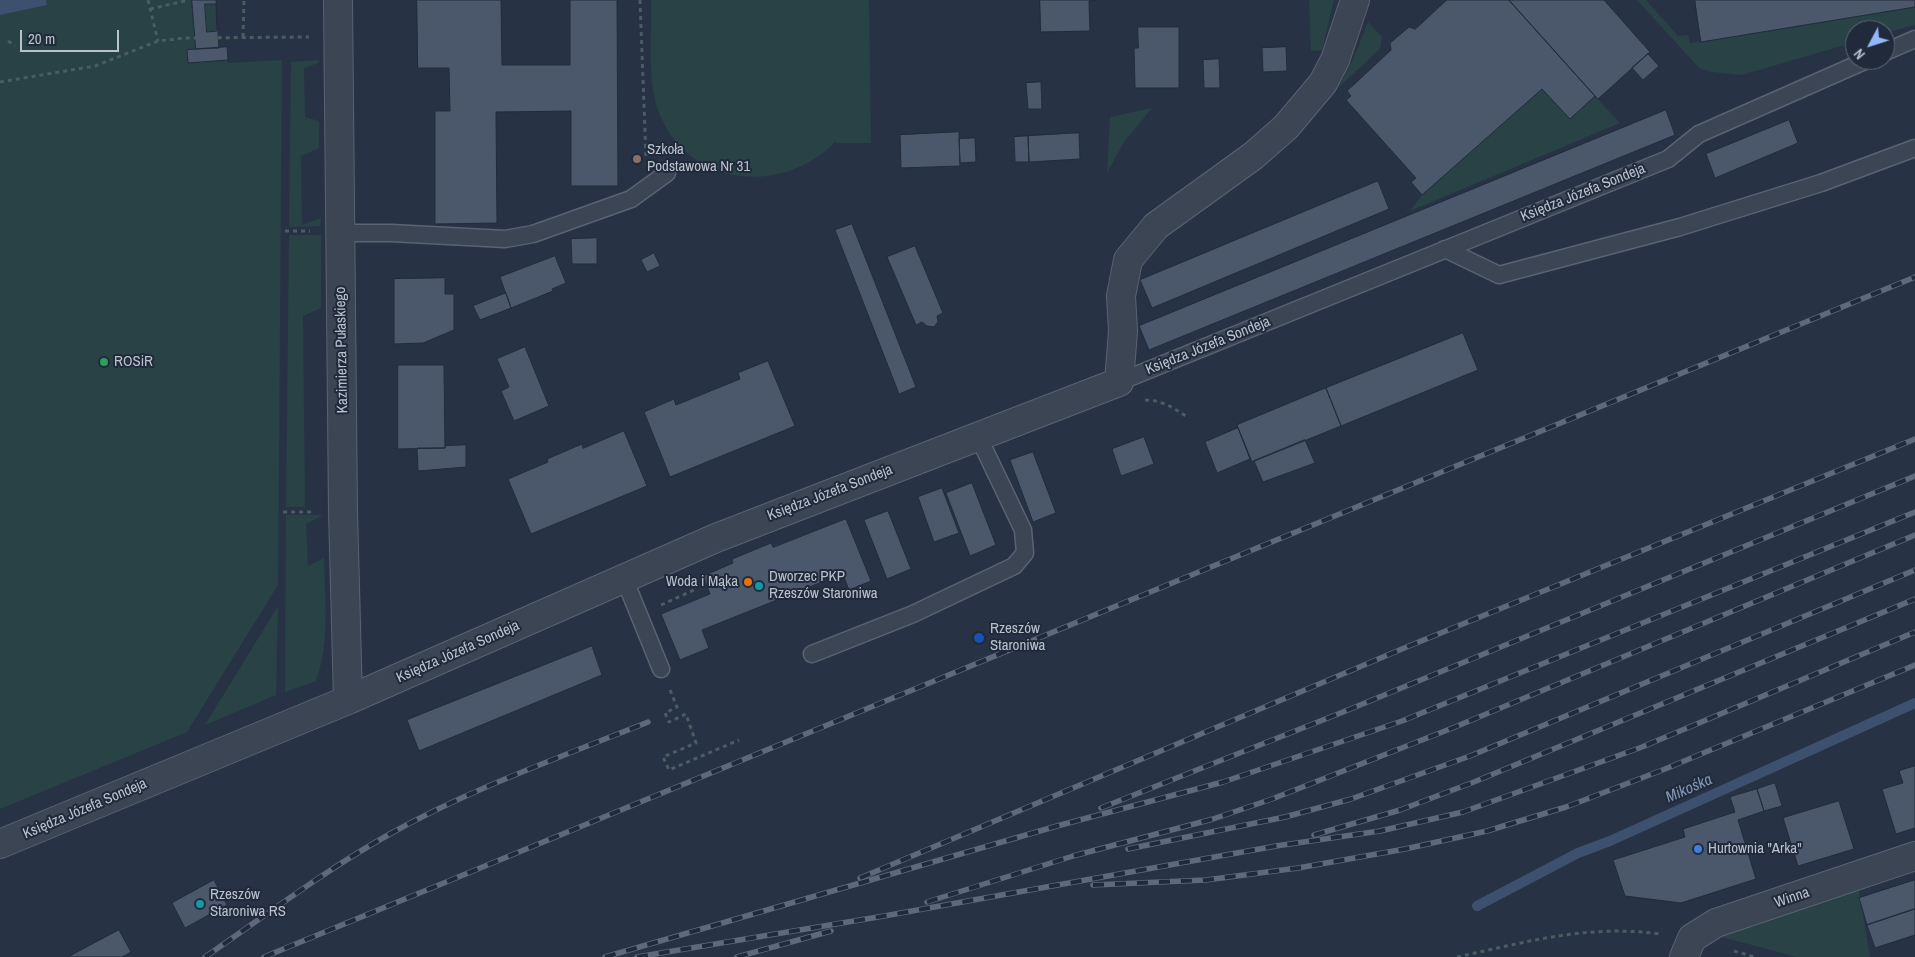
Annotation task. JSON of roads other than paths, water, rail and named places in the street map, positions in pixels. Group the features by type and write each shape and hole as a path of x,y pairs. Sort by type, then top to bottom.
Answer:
{"street":[{"name":"Kazimierza Pułaskiego","path":"338,0 345,646 348,700"},
{"path":"1119,382 1123,332 1121,296 1128,260 1156,226 1253,156 1286,127 1323,83 1335,60 1355,0"},
{"name":"Księdza Józefa Sondeja","path":"0,844 348,700 716,538 1119,382"},
{"name":"Winna","path":"1688,948 1716,924 1915,856"}],"lane":[{"path":"1895,48 1915,39"},
{"name":"Księdza Józefa Sondeja","path":"1119,382 1668,159 1699,134 1845,70"},
{"path":"1445,250 1499,275 1680,227 1822,184 1915,148"},
{"path":"341,233 391,233 505,239 533,234 631,199 667,173"},
{"path":"812,654 913,614 1014,566 1025,554 1023,530 978,436"},
{"path":"624,578 661,669"}],"water":[{"path":"0,0 46,0 47,5 0,15"}],"waterway":[{"name":"Mikośka","path":"1477,906 1578,853 1610,841 1915,703"}],"railway":[{"path":"264,957 1915,277"},
{"path":"860,878 1409,646 1915,439"},
{"path":"1101,808 1348,710 1915,476"},
{"path":"605,957 1057,826 1223,782 1402,721 1915,512"},
{"path":"927,902 1073,856 1213,819 1272,799 1455,727 1915,535"},
{"path":"1128,849 1285,817 1351,799 1470,756 1915,570"},
{"path":"1314,835 1400,810 1474,782 1915,599"},
{"path":"637,957 884,916 1276,846 1380,831 1463,812 1642,747 1915,632"},
{"path":"1093,885 1206,880 1298,868 1405,849 1487,831 1566,807 1665,769 1915,665"},
{"path":"205,957 341,863 419,818 516,774 648,722"},
{"path":"737,957 831,931"}],"place":[{"name":"Szkoła Podstawowa Nr 31","path":"637,159"},
{"name":"ROSiR","path":"104,362"},
{"name":"Woda i Mąka","path":"748,582"},
{"name":"Dworzec PKP Rzeszów Staroniwa","path":"759,586"},
{"name":"Rzeszów Staroniwa","path":"979,638"},
{"name":"Hurtownia \"Arka\"","path":"1698,849"},
{"name":"Rzeszów Staroniwa RS","path":"200,904"}]}
